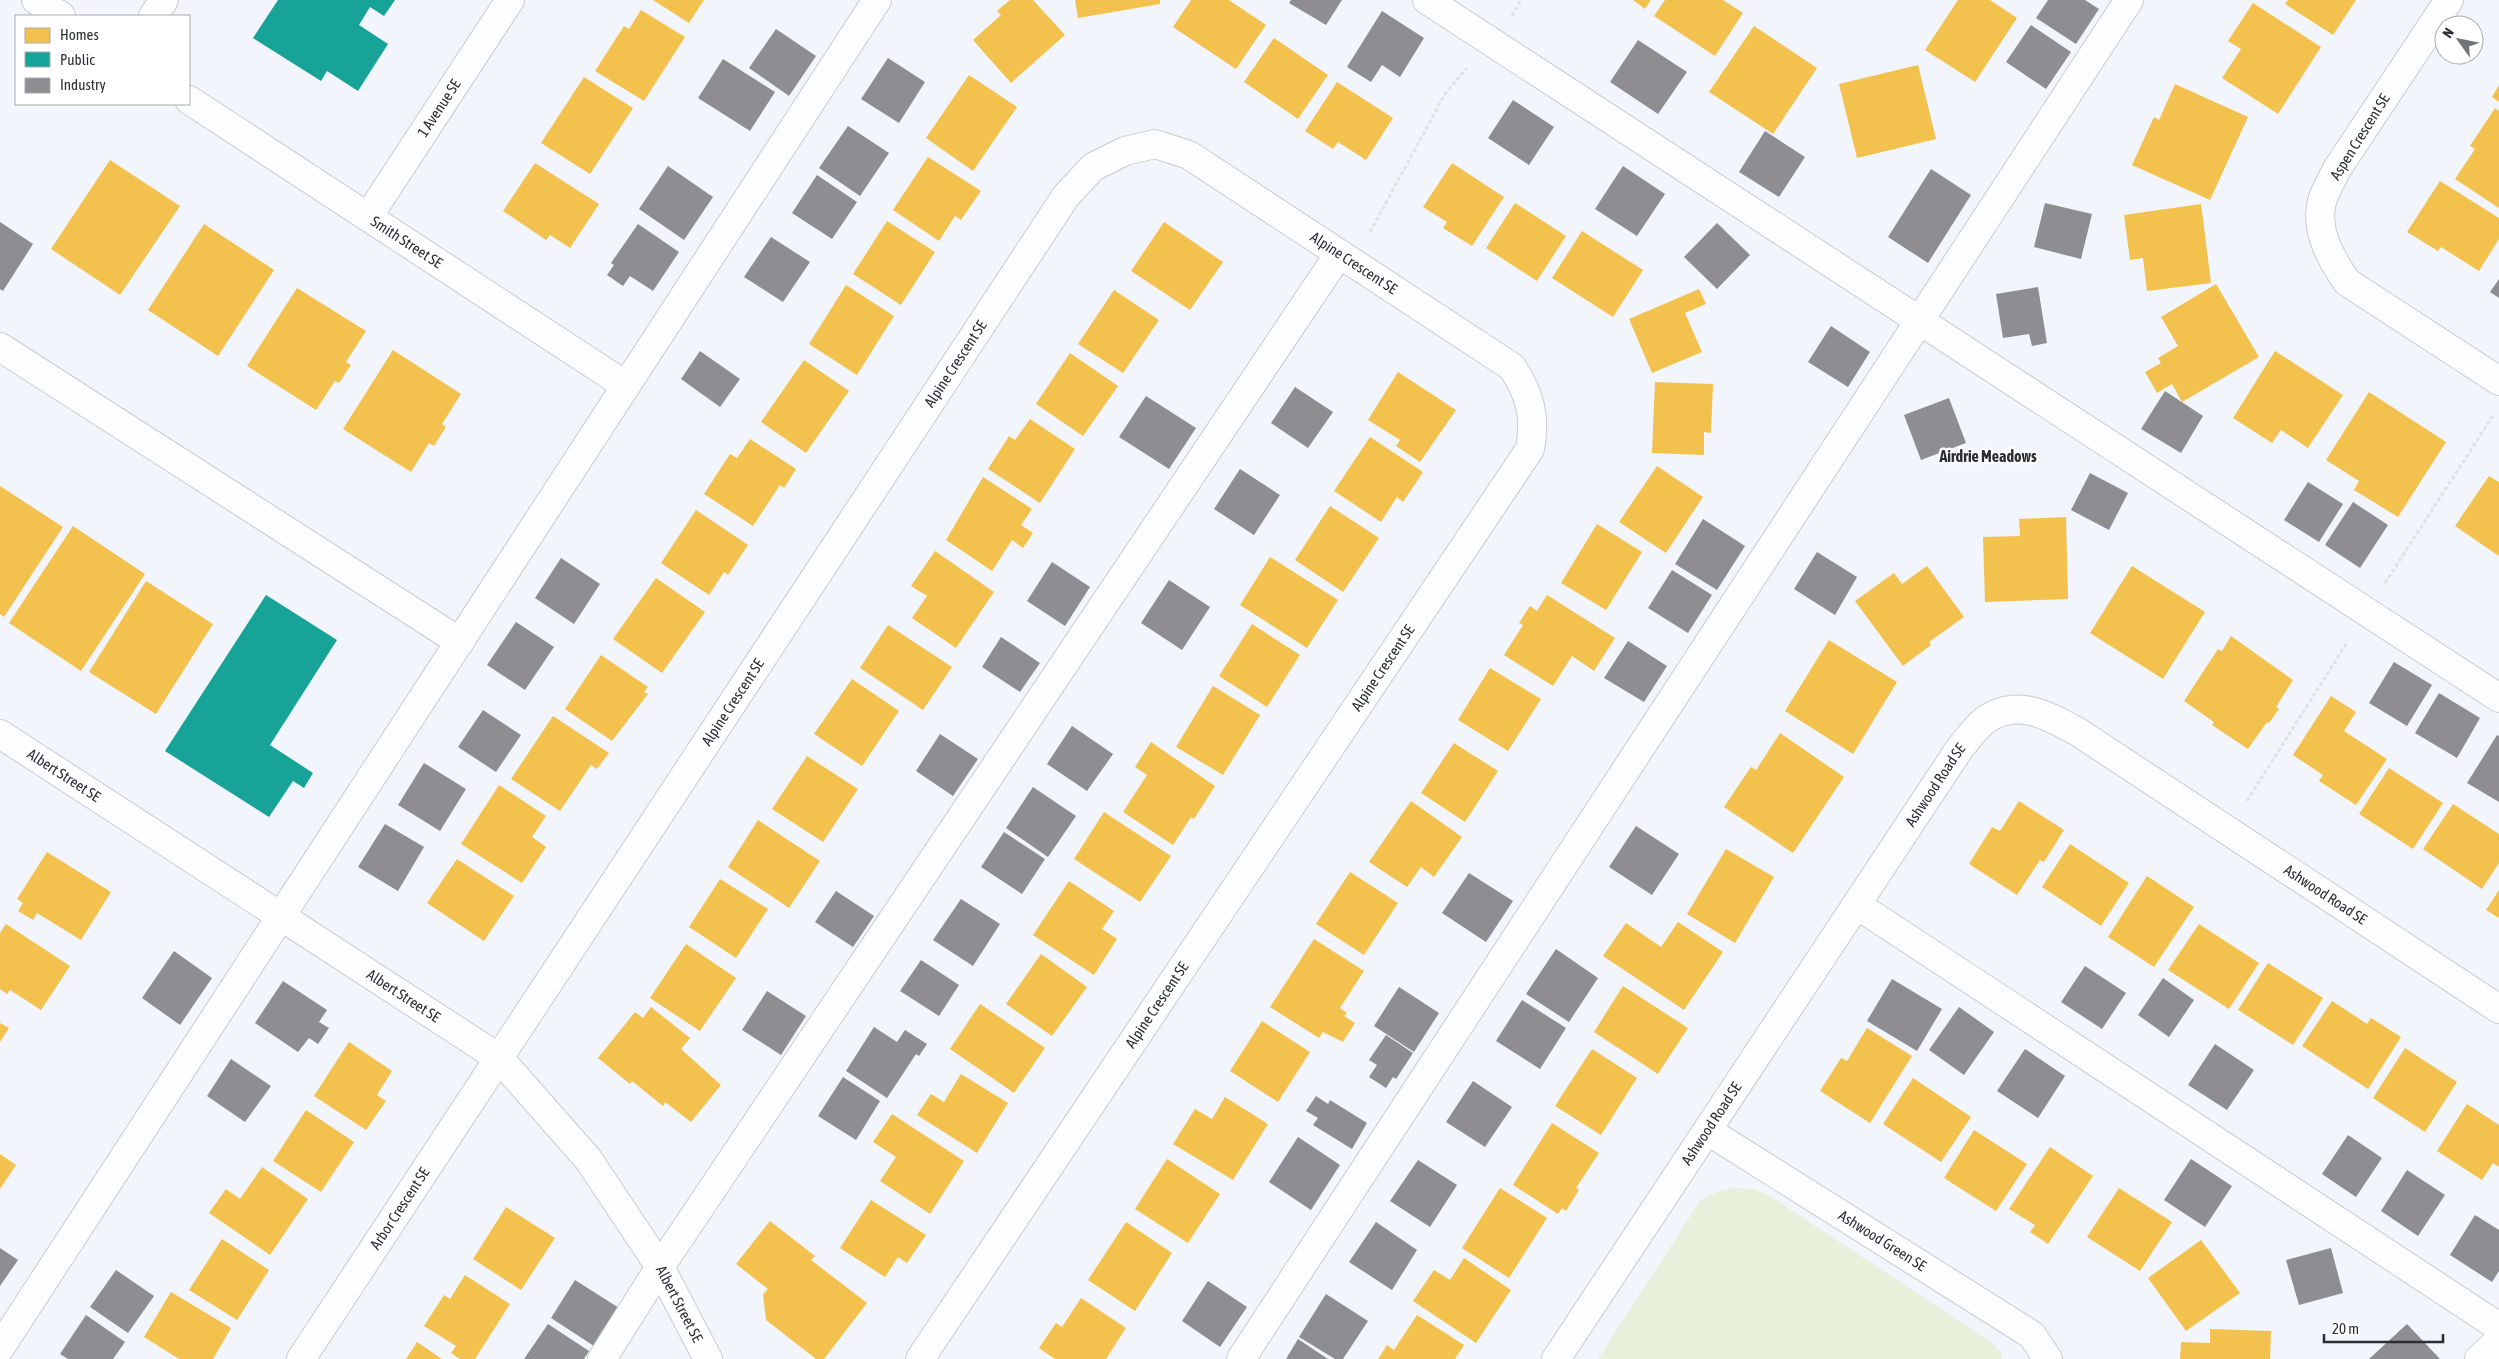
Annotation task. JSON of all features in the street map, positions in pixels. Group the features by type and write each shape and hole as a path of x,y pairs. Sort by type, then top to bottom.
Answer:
{"street":[{"path":"36,0 59,15"},
{"path":"154,15 164,0"},
{"name":"1 Avenue SE","path":"368,217 510,0"},
{"path":"0,1348 877,0"},
{"path":"1427,0 1920,323 2499,698"},
{"path":"1241,1359 1920,323 2129,0"},
{"name":"Aspen Crescent SE","path":"2449,0 2337,169 2323,199 2321,226 2331,258 2347,282 2499,381"},
{"name":"Smith Street SE","path":"190,101 625,385"},
{"name":"Alpine Crescent SE","path":"499,1058 1066,196 1093,167 1125,151 1156,144 1190,155 1512,367 1525,386 1532,407 1534,428 1530,449 920,1359"},
{"path":"602,1359 660,1268 1346,258"},
{"path":"0,348 460,642"},
{"name":"Ashwood Road SE","path":"1556,1359 1960,748 1984,721 2015,707 2047,714 2078,732 2499,1009"},
{"name":"Albert Street SE","path":"3,744 281,917 499,1058 588,1158 660,1268 708,1359"},
{"path":"1857,905 2499,1327"},
{"name":"Arbor Crescent SE","path":"301,1359 499,1058"},
{"name":"Ashwood Green SE","path":"1708,1131 2032,1335 2048,1359"},
{"path":"2479,1359 2499,1340"}],"path":[{"path":"1346,258 1445,94 1510,20 1521,0"}],"green space":[{"path":"1734,1188 1754,1189 1767,1194 1992,1343 2001,1352 2002,1359 1598,1359 1700,1201 1716,1192"}],"building: Homes":[{"path":"653,0 704,0 689,23"},
{"path":"1010,0 1033,0 1065,35 1011,83 973,40 1001,15 997,11"},
{"path":"1075,0 1160,0 1160,4 1078,18"},
{"path":"1191,0 1229,0 1266,25 1236,69 1173,27"},
{"path":"1633,0 1651,0 1645,9"},
{"path":"1665,0 1723,0 1743,13 1715,56 1654,16"},
{"path":"1958,0 1990,0 2017,18 1975,82 1925,50"},
{"path":"2288,0 2356,0 2333,35 2285,4"},
{"path":"2253,3 2321,47 2278,114 2222,78 2241,49 2228,41"},
{"path":"641,10 685,37 644,101 595,71 624,26 629,29"},
{"path":"1754,26 1817,68 1773,134 1709,92"},
{"path":"1274,38 1328,75 1298,119 1244,82"},
{"path":"1918,65 1936,139 1857,158 1839,84"},
{"path":"969,75 1017,107 973,171 926,138"},
{"path":"584,77 633,108 590,174 541,143"},
{"path":"1337,82 1393,118 1366,160 1338,142 1333,149 1305,131"},
{"path":"2175,84 2248,117 2210,200 2132,165 2154,117 2159,120"},
{"path":"2499,85 2499,102 2492,97"},
{"path":"2495,108 2499,111 2499,208 2455,179 2475,149 2470,146"},
{"path":"928,157 981,191 961,220 955,216 939,241 893,210"},
{"path":"110,160 180,206 120,295 51,249"},
{"path":"535,163 599,204 570,248 550,235 546,240 503,211"},
{"path":"1452,163 1504,197 1472,246 1443,228 1447,222 1423,207"},
{"path":"2440,181 2499,218 2499,239 2479,271 2441,247 2438,251 2407,232"},
{"path":"1515,203 1566,236 1537,281 1486,248"},
{"path":"2201,204 2211,283 2147,291 2143,258 2130,260 2124,215"},
{"path":"887,221 935,252 901,305 853,274"},
{"path":"1164,222 1223,262 1190,310 1131,271"},
{"path":"204,224 274,270 218,356 148,310"},
{"path":"1582,231 1643,270 1613,317 1552,278"},
{"path":"2216,284 2259,357 2182,402 2172,384 2157,393 2145,372 2161,363 2158,358 2178,346 2161,317"},
{"path":"846,285 894,316 857,375 809,344"},
{"path":"297,288 366,331 346,362 351,365 339,383 335,381 316,410 247,366"},
{"path":"1699,289 1706,304 1685,313 1702,352 1652,373 1629,319"},
{"path":"1114,290 1159,320 1123,373 1078,344"},
{"path":"393,350 461,394 442,424 446,427 434,446 429,443 411,472 343,429"},
{"path":"2275,351 2343,395 2308,448 2281,430 2272,443 2233,418"},
{"path":"1070,353 1118,386 1083,436 1036,404"},
{"path":"804,360 849,391 806,453 761,422"},
{"path":"1398,372 1456,410 1420,462 1396,446 1400,440 1368,420"},
{"path":"1655,382 1713,384 1711,433 1704,432 1704,455 1652,453"},
{"path":"2369,392 2446,442 2398,517 2354,490 2359,481 2326,460"},
{"path":"1030,419 1075,449 1040,503 988,469 1009,436 1015,440"},
{"path":"1370,437 1423,472 1403,502 1397,497 1381,522 1334,491"},
{"path":"750,439 796,469 784,488 780,485 753,526 704,494 730,454 737,458"},
{"path":"1657,466 1703,497 1666,553 1619,522"},
{"path":"2489,476 2499,482 2499,556 2455,526"},
{"path":"983,477 1032,509 1021,525 1033,533 1023,548 1012,540 992,571 946,540"},
{"path":"0,486 63,527 4,617 0,614"},
{"path":"1330,506 1379,538 1343,592 1295,560"},
{"path":"696,510 748,545 728,575 724,572 709,595 661,563"},
{"path":"2066,517 2068,599 1985,602 1983,537 2020,536 2019,519"},
{"path":"1597,524 1642,552 1606,610 1561,583"},
{"path":"73,526 145,574 81,671 9,623"},
{"path":"935,551 994,592 956,648 912,618 927,596 911,586"},
{"path":"1270,557 1338,600 1307,648 1240,605"},
{"path":"1927,566 1964,617 1929,642 1931,645 1903,666 1855,601 1894,573 1902,584"},
{"path":"2132,566 2205,612 2163,679 2090,633"},
{"path":"656,578 705,612 662,673 613,639"},
{"path":"146,581 213,624 156,714 89,672"},
{"path":"1547,595 1615,638 1594,671 1572,656 1553,686 1504,655 1523,625 1519,623 1530,606 1537,611"},
{"path":"1252,624 1300,655 1267,707 1219,676"},
{"path":"888,625 952,667 923,710 860,668"},
{"path":"2231,636 2293,680 2276,707 2279,709 2269,723 2267,722 2248,749 2212,725 2214,722 2184,701 2218,649 2222,651"},
{"path":"1829,640 1897,682 1853,754 1785,711"},
{"path":"601,655 648,687 644,692 648,694 612,741 565,709"},
{"path":"1490,668 1541,699 1508,751 1458,720"},
{"path":"852,679 899,711 862,766 814,734"},
{"path":"1213,686 1260,715 1223,775 1176,747"},
{"path":"2331,696 2356,712 2344,731 2387,759 2356,805 2319,781 2323,775 2293,755"},
{"path":"553,716 609,753 597,769 591,765 560,811 511,779"},
{"path":"1780,733 1844,777 1793,853 1724,807 1751,767 1756,770"},
{"path":"1151,742 1215,786 1194,819 1191,817 1173,845 1123,812 1147,775 1135,767"},
{"path":"1454,743 1498,771 1465,822 1421,793"},
{"path":"807,756 858,789 823,842 772,809"},
{"path":"2389,768 2443,803 2413,849 2359,814"},
{"path":"499,785 546,816 532,837 546,847 522,883 461,844"},
{"path":"1411,801 1462,837 1434,877 1421,867 1407,887 1369,862"},
{"path":"2019,801 2064,830 2044,862 2040,860 2017,895 1969,864 1992,827 2000,831"},
{"path":"2453,804 2499,834 2499,863 2482,889 2423,849"},
{"path":"1104,812 1171,856 1140,902 1074,859"},
{"path":"758,820 820,861 789,908 728,867"},
{"path":"2070,844 2129,883 2101,926 2042,887"},
{"path":"1726,849 1774,877 1735,943 1687,914"},
{"path":"47,852 111,892 81,940 37,913 33,920 18,911 23,903 17,899"},
{"path":"457,859 514,896 484,941 427,903"},
{"path":"1350,872 1398,903 1364,955 1316,924"},
{"path":"2147,876 2194,907 2154,967 2108,937"},
{"path":"720,879 768,909 736,958 689,927"},
{"path":"1069,881 1114,911 1102,929 1117,939 1094,975 1033,935"},
{"path":"2499,890 2499,918 2486,910"},
{"path":"1678,922 1723,952 1684,1010 1603,956 1626,923 1661,947"},
{"path":"6,924 70,966 41,1010 10,990 7,994 0,989 0,933"},
{"path":"2199,924 2259,963 2229,1009 2168,970"},
{"path":"1314,939 1364,971 1340,1008 1347,1013 1344,1016 1355,1023 1343,1042 1323,1032 1319,1038 1270,1007"},
{"path":"686,944 736,978 700,1031 650,998"},
{"path":"1041,954 1087,987 1052,1036 1006,1004"},
{"path":"2268,963 2323,998 2293,1045 2238,1010"},
{"path":"1623,986 1688,1028 1658,1074 1594,1032"},
{"path":"2332,1001 2367,1024 2371,1018 2401,1037 2368,1089 2302,1046"},
{"path":"980,1004 1045,1048 1014,1093 950,1049"},
{"path":"651,1007 690,1038 681,1049 721,1085 691,1122 665,1102 663,1106 632,1081 630,1084 598,1058 635,1012 643,1018"},
{"path":"1262,1021 1310,1052 1278,1102 1230,1071"},
{"path":"0,1023 9,1028 0,1042"},
{"path":"1867,1028 1912,1056 1870,1123 1820,1091 1841,1058 1847,1061"},
{"path":"349,1042 392,1071 377,1095 386,1101 366,1130 314,1096"},
{"path":"2405,1048 2457,1082 2425,1132 2373,1098"},
{"path":"1592,1049 1637,1078 1601,1135 1555,1106"},
{"path":"961,1074 1008,1103 977,1153 917,1115 931,1094 944,1102"},
{"path":"1913,1078 1971,1117 1941,1162 1883,1124"},
{"path":"1225,1097 1268,1124 1233,1180 1173,1144 1195,1109 1212,1119"},
{"path":"2467,1104 2499,1125 2499,1167 2493,1163 2482,1180 2437,1151"},
{"path":"306,1110 354,1142 321,1192 273,1161"},
{"path":"892,1114 964,1161 930,1214 880,1181 896,1157 873,1142"},
{"path":"1552,1123 1599,1153 1576,1188 1579,1190 1566,1211 1562,1208 1558,1214 1513,1185"},
{"path":"1974,1130 2027,1164 1996,1211 1944,1178"},
{"path":"2050,1147 2093,1176 2048,1244 2030,1232 2035,1225 2009,1209"},
{"path":"0,1154 16,1165 0,1189"},
{"path":"1167,1159 1220,1194 1188,1243 1135,1209"},
{"path":"262,1167 308,1199 270,1255 209,1213 226,1189 240,1199"},
{"path":"1500,1188 1547,1218 1509,1278 1462,1248"},
{"path":"2119,1188 2172,1222 2140,1271 2087,1237"},
{"path":"871,1200 926,1235 907,1263 898,1257 885,1277 840,1248"},
{"path":"506,1207 555,1238 521,1290 473,1259"},
{"path":"770,1221 815,1256 811,1260 867,1303 824,1359 816,1359 766,1320 763,1294 768,1289 736,1264"},
{"path":"1126,1222 1172,1253 1135,1311 1088,1280"},
{"path":"222,1239 269,1270 237,1320 189,1290"},
{"path":"2201,1240 2240,1293 2186,1331 2148,1278"},
{"path":"1464,1258 1511,1290 1476,1343 1413,1301 1434,1270 1450,1280"},
{"path":"465,1275 510,1304 475,1359 460,1359 451,1353 456,1346 424,1326 444,1295 450,1299"},
{"path":"171,1292 231,1328 213,1359 179,1359 144,1337"},
{"path":"1081,1298 1126,1328 1106,1359 1055,1359 1039,1348 1056,1323 1062,1327"},
{"path":"1417,1315 1464,1345 1455,1359 1378,1359 1387,1345 1394,1350"},
{"path":"2210,1329 2271,1331 2270,1359 2180,1359 2181,1342 2210,1343"},
{"path":"417,1342 442,1359 406,1359"}],"building: Public":[{"path":"278,0 395,0 384,16 370,7 359,25 388,44 358,91 327,71 321,81 253,38"},
{"path":"266,595 337,640 270,745 313,773 304,788 293,781 269,817 165,751"}],"building: Industry":[{"path":"1291,0 1342,0 1326,25 1289,3"},
{"path":"2048,0 2085,0 2099,9 2076,44 2036,18"},
{"path":"1382,11 1424,38 1400,77 1382,65 1371,82 1347,67"},
{"path":"2031,25 2071,52 2046,89 2006,62"},
{"path":"776,29 816,56 789,96 749,68"},
{"path":"1638,40 1687,72 1658,114 1610,82"},
{"path":"888,58 925,82 899,123 861,99"},
{"path":"723,59 775,92 750,131 698,98"},
{"path":"1513,100 1554,127 1529,165 1488,138"},
{"path":"848,126 889,153 860,196 819,168"},
{"path":"1765,131 1805,157 1779,197 1739,172"},
{"path":"668,166 713,197 684,240 639,209"},
{"path":"1623,166 1665,194 1637,236 1595,209"},
{"path":"1931,169 1971,195 1928,263 1888,237"},
{"path":"817,175 857,202 832,239 792,213"},
{"path":"2045,203 2092,214 2081,259 2034,247"},
{"path":"0,222 33,244 3,291 0,289"},
{"path":"1717,223 1750,255 1717,289 1684,257"},
{"path":"638,224 679,252 653,291 630,276 623,286 607,275 614,265 611,263"},
{"path":"771,237 810,262 783,302 744,277"},
{"path":"2499,279 2499,298 2490,292"},
{"path":"2038,287 2047,343 2032,346 2029,334 2003,338 1996,294"},
{"path":"1831,326 1870,352 1848,387 1808,362"},
{"path":"700,351 740,379 720,407 681,379"},
{"path":"1295,387 1333,412 1308,448 1271,423"},
{"path":"2165,391 2203,416 2181,453 2141,429"},
{"path":"1146,396 1196,428 1169,469 1119,437"},
{"path":"1949,398 1966,443 1921,460 1904,415"},
{"path":"1240,469 1280,495 1254,535 1214,509"},
{"path":"2090,473 2128,493 2109,530 2071,510"},
{"path":"2308,482 2343,504 2319,542 2284,520"},
{"path":"2353,502 2388,525 2360,568 2325,545"},
{"path":"1703,519 1745,546 1717,590 1675,564"},
{"path":"1817,552 1857,577 1835,615 1794,589"},
{"path":"561,558 600,584 574,624 535,598"},
{"path":"1052,562 1090,587 1065,626 1027,601"},
{"path":"1672,570 1712,595 1688,633 1648,608"},
{"path":"1169,580 1210,607 1182,650 1141,623"},
{"path":"516,622 554,647 525,690 487,665"},
{"path":"1001,637 1040,663 1020,692 982,667"},
{"path":"1628,641 1667,666 1644,702 1604,678"},
{"path":"2394,662 2432,685 2407,726 2369,703"},
{"path":"2439,693 2480,718 2457,758 2415,733"},
{"path":"483,710 521,735 496,772 458,747"},
{"path":"1072,726 1113,754 1087,791 1047,764"},
{"path":"940,734 978,759 953,796 916,771"},
{"path":"2497,735 2499,736 2499,802 2467,783"},
{"path":"424,763 466,789 440,831 398,805"},
{"path":"1033,787 1076,816 1048,857 1006,828"},
{"path":"385,824 424,847 398,891 358,867"},
{"path":"1636,826 1679,854 1652,895 1609,867"},
{"path":"1004,832 1045,859 1022,894 981,867"},
{"path":"1469,873 1513,901 1486,942 1442,913"},
{"path":"836,891 874,916 853,947 815,922"},
{"path":"961,899 1000,924 973,966 933,940"},
{"path":"1556,949 1598,978 1569,1022 1526,994"},
{"path":"174,951 212,978 180,1025 142,998"},
{"path":"921,960 959,985 939,1016 900,991"},
{"path":"2085,966 2126,993 2102,1029 2061,1002"},
{"path":"2163,978 2194,1000 2169,1037 2138,1015"},
{"path":"1892,979 1942,1009 1917,1051 1867,1021"},
{"path":"283,981 327,1010 319,1022 329,1028 318,1044 309,1038 298,1052 255,1023"},
{"path":"1399,987 1439,1013 1414,1052 1374,1026"},
{"path":"767,991 806,1016 781,1055 742,1030"},
{"path":"1522,1000 1566,1028 1540,1069 1496,1041"},
{"path":"1959,1007 1994,1032 1964,1075 1929,1050"},
{"path":"874,1027 897,1042 905,1030 927,1044 919,1056 916,1054 887,1098 846,1071"},
{"path":"1386,1035 1413,1053 1396,1079 1393,1077 1386,1088 1369,1077 1377,1065 1369,1060"},
{"path":"2215,1044 2254,1070 2227,1110 2188,1085"},
{"path":"2025,1049 2065,1076 2038,1118 1997,1091"},
{"path":"231,1059 271,1086 245,1122 207,1096"},
{"path":"843,1077 880,1101 856,1140 818,1116"},
{"path":"1473,1081 1512,1107 1485,1147 1446,1122"},
{"path":"1316,1096 1328,1104 1330,1100 1367,1123 1352,1149 1313,1125 1318,1118 1306,1111"},
{"path":"2348,1135 2382,1158 2356,1197 2322,1174"},
{"path":"1298,1137 1340,1165 1311,1210 1269,1182"},
{"path":"2191,1159 2232,1186 2205,1227 2164,1200"},
{"path":"1418,1160 1457,1185 1430,1227 1390,1201"},
{"path":"2407,1170 2445,1195 2418,1236 2381,1211"},
{"path":"2475,1215 2499,1230 2499,1271 2492,1282 2450,1255"},
{"path":"1376,1222 1417,1250 1392,1290 1349,1262"},
{"path":"0,1248 18,1260 0,1286"},
{"path":"2331,1248 2343,1293 2299,1305 2286,1260"},
{"path":"116,1270 154,1296 128,1333 90,1307"},
{"path":"575,1280 619,1308 594,1346 551,1318"},
{"path":"1208,1281 1247,1307 1220,1347 1182,1321"},
{"path":"1326,1294 1368,1321 1343,1359 1335,1359 1299,1337"},
{"path":"86,1315 125,1342 113,1359 68,1359 60,1354"},
{"path":"548,1324 589,1351 584,1359 524,1359"},
{"path":"2407,1324 2440,1359 2369,1359"},
{"path":"1298,1339 1328,1359 1286,1359"}],"district":[{"name":"Airdrie Meadows","path":"1988,456"}]}
